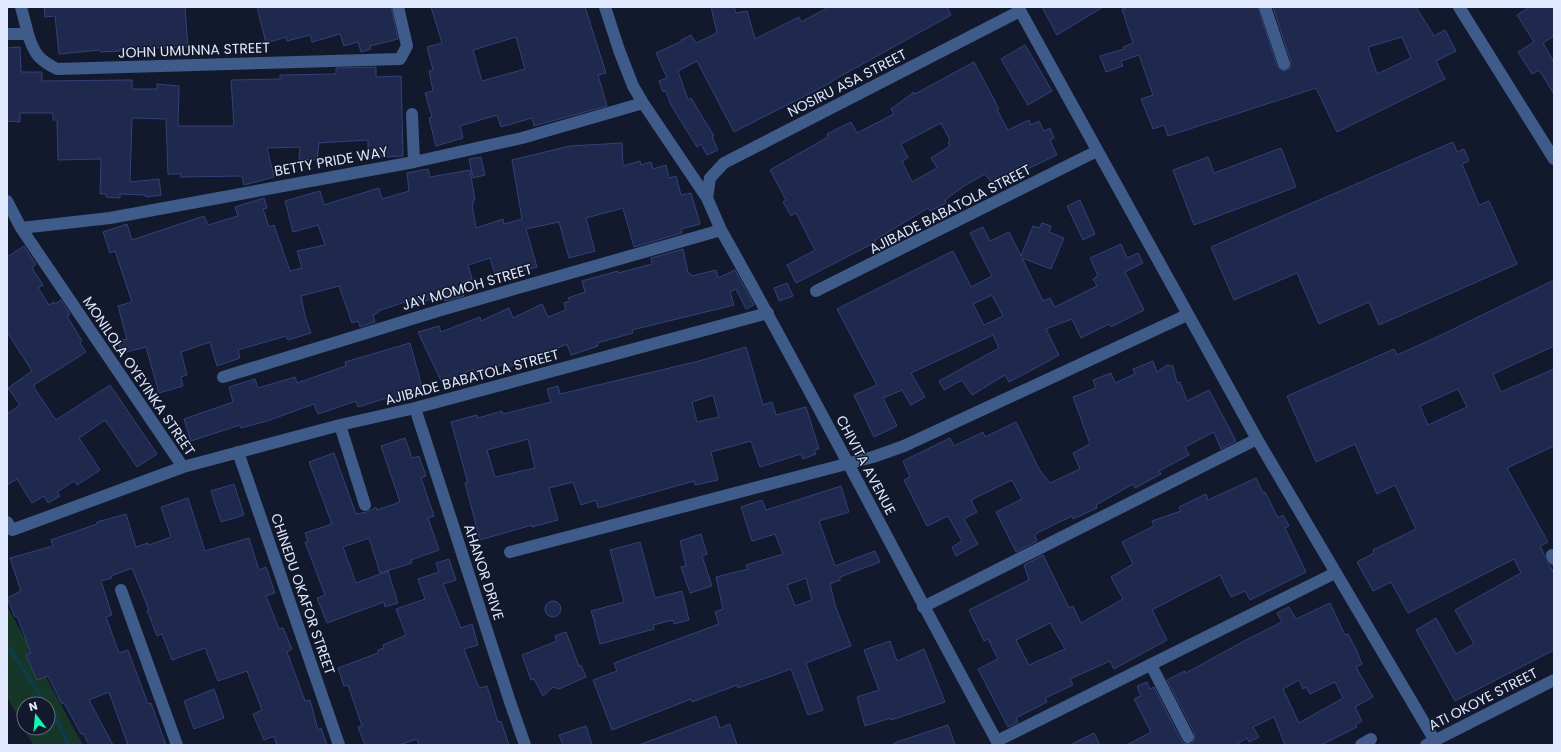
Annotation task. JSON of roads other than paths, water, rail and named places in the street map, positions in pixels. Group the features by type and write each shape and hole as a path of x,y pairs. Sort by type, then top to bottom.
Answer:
{"street":[{"name":"JOHN UMUNNA STREET","path":"21,7 32,48 42,61 57,69 400,59 407,46 398,7"},
{"name":"CHIVITA AVENUE","path":"605,7 619,50 643,103 707,198 721,230 850,464 923,607 998,743"},
{"path":"1265,7 1284,64"},
{"path":"1459,7 1554,159"},
{"path":"1019,9 1187,315 1257,439 1336,573 1431,743"},
{"name":"NOSIRU ASA STREET","path":"707,198 710,178 724,163 1019,9"},
{"path":"7,34 28,34"},
{"name":"BETTY PRIDE WAY","path":"21,228 110,218 414,162 522,138 643,103"},
{"path":"412,114 414,162"},
{"name":"AJIBADE BABATOLA STREET","path":"816,291 1097,152"},
{"name":"MONILOLA OYEYINKA STREET","path":"7,201 21,228 183,467 9,528"},
{"name":"JAY MOMOH STREET","path":"223,377 441,310 721,230"},
{"name":"AJIBADE BABATOLA STREET","path":"183,467 340,425 415,408 768,313"},
{"path":"510,552 850,464 904,446 1187,315"},
{"name":"AHANOR DRIVE","path":"415,408 507,695 525,745"},
{"path":"340,425 365,505"},
{"path":"923,607 1257,439"},
{"name":"CHINEDU OKAFOR STREET","path":"238,452 339,745"},
{"path":"998,743 1336,573"},
{"path":"121,590 177,745"},
{"path":"1151,665 1188,737"},
{"name":"ATI OKOYE STREET","path":"1431,743 1554,680"}],"waterway":[{"path":"7,645 41,696"},
{"path":"56,719 68,745"}]}
